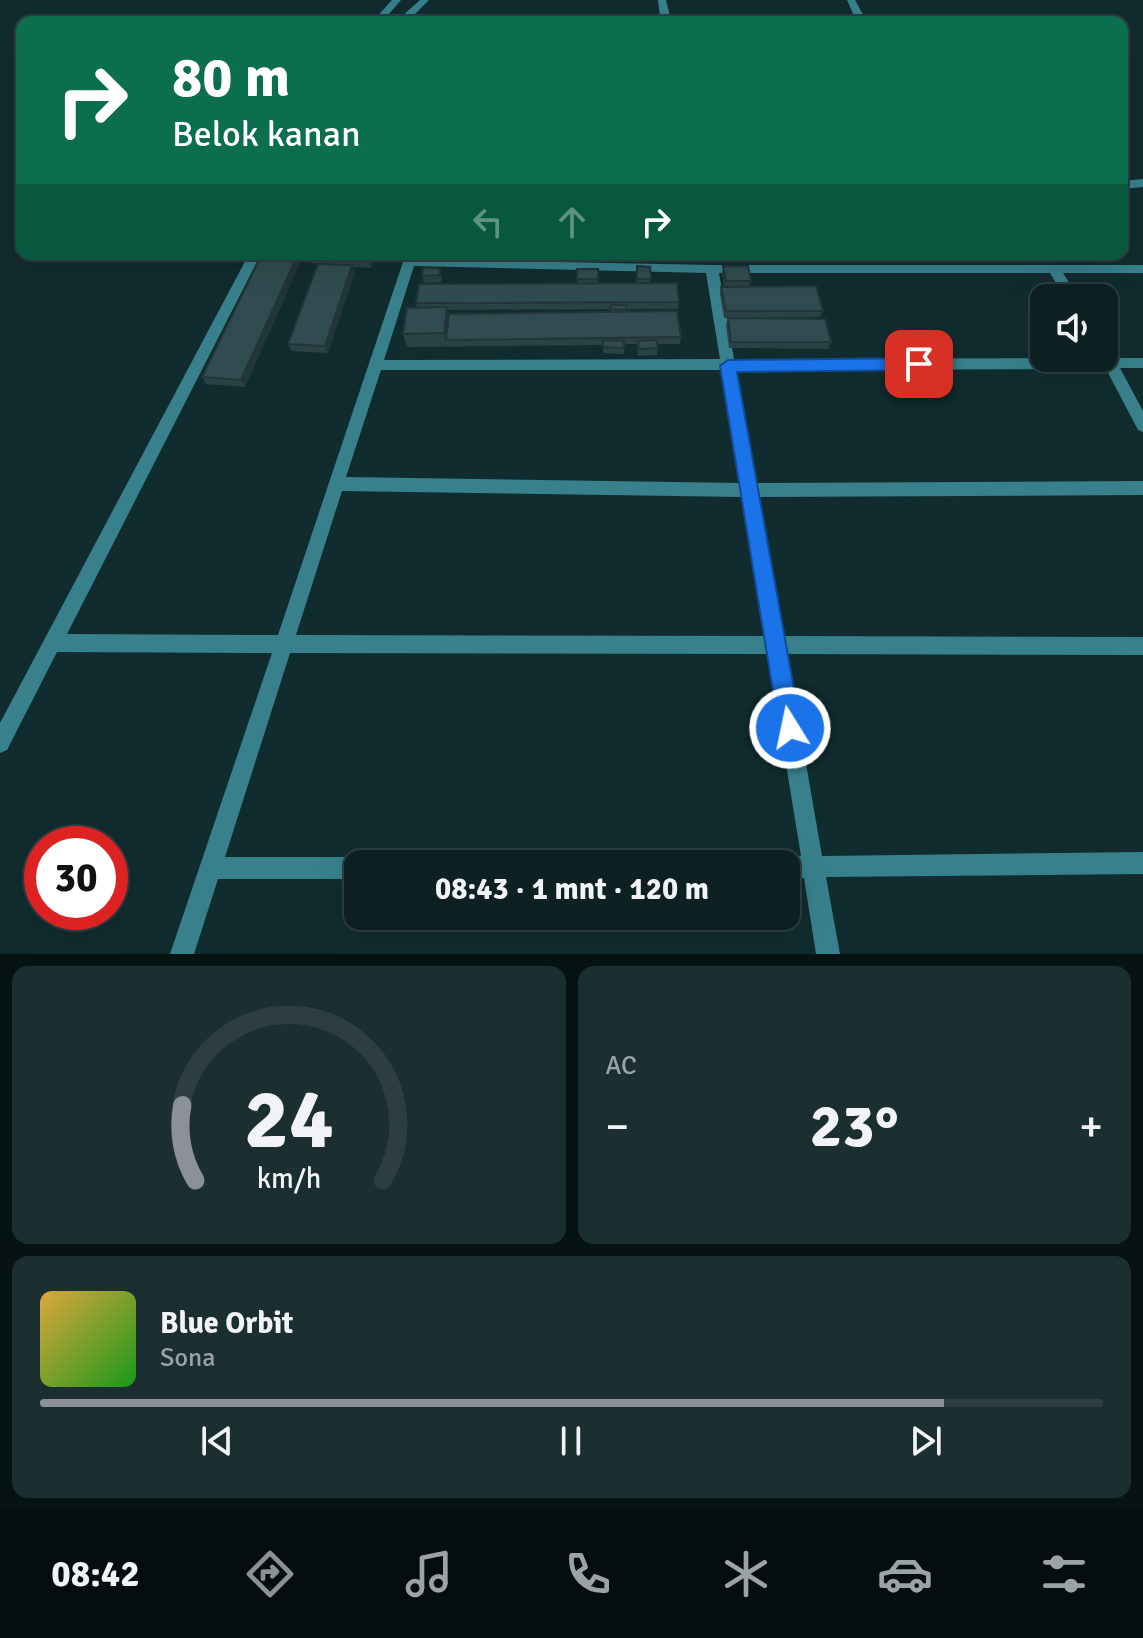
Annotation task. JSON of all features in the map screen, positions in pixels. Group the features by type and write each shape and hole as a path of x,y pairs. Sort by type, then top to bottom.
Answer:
{"street":[{"path":"382,16 397,0"},
{"path":"407,16 425,0"},
{"path":"0,743 252,260"},
{"path":"182,954 409,262 712,269 1143,269"},
{"path":"712,269 828,954"},
{"path":"1054,269 1063,284"},
{"path":"375,365 728,366 1030,359"},
{"path":"1118,359 1143,363"},
{"path":"1115,372 1143,426"},
{"path":"336,484 749,490 1143,488"},
{"path":"53,643 1143,646"},
{"path":"800,867 1143,863"},
{"path":"210,868 344,868"}],"building":[{"path":"259,260 295,260 241,380 202,377"},
{"path":"318,264 352,265 325,346 288,344"},
{"path":"637,266 650,267 651,279 637,279"},
{"path":"723,266 748,266 751,281 726,281"},
{"path":"423,268 440,268 440,275 422,276"},
{"path":"577,269 598,269 598,279 577,279"},
{"path":"677,283 679,302 416,303 419,284"},
{"path":"816,286 823,311 726,311 721,287"},
{"path":"611,305 626,305 626,310 611,309"},
{"path":"447,307 444,333 403,334 407,308"},
{"path":"677,311 681,337 446,340 449,314"},
{"path":"728,318 825,319 831,342 731,342"},
{"path":"603,340 624,341 624,348 603,347"},
{"path":"656,340 658,348 639,349 638,341"}],"route":[{"path":"790,728 728,366 919,364"}]}
